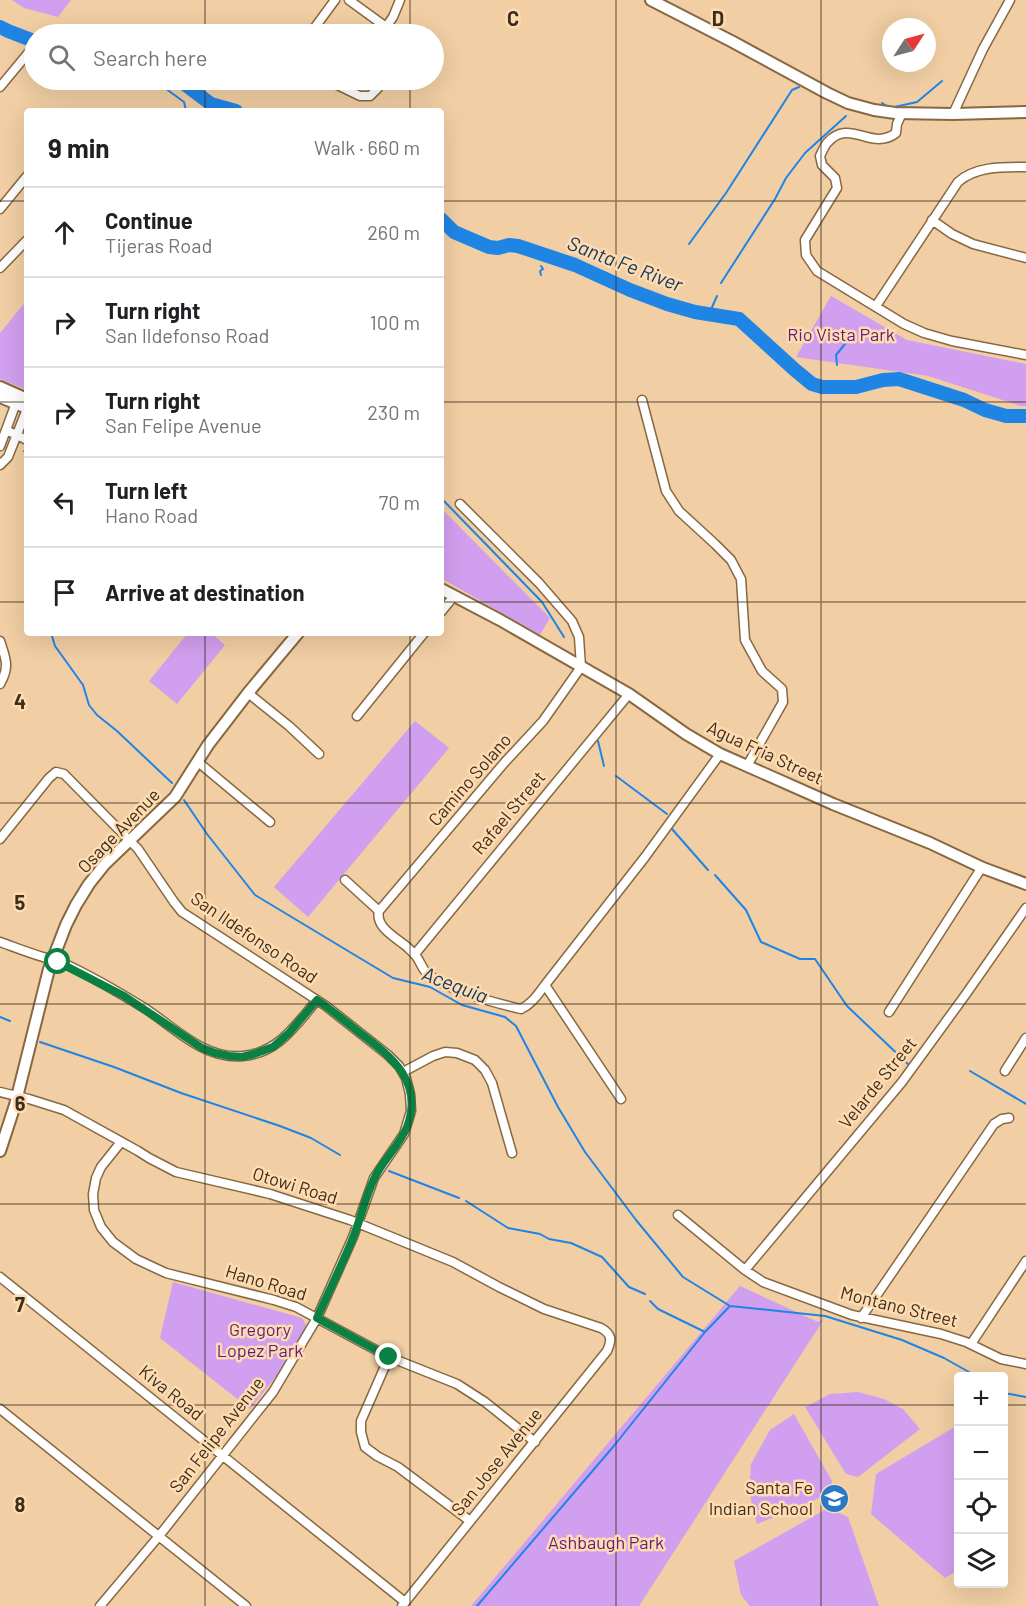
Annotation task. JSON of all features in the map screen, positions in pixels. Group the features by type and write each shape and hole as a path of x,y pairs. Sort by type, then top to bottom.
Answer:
{"street":[{"path":"317,24 335,0"},
{"path":"349,0 382,24"},
{"path":"388,24 400,0"},
{"path":"651,0 710,29 840,100 874,110 902,113 1026,112"},
{"path":"953,114 983,49 1010,0"},
{"path":"0,87 24,58"},
{"path":"348,90 360,96 370,96 376,90"},
{"path":"902,113 896,133 889,138 877,140 851,132 840,134 828,142 820,156 822,165 835,178 837,188 805,240 806,255 817,271 904,324 942,339 1026,355"},
{"path":"876,306 954,186 968,175 985,169 1026,167"},
{"path":"0,209 24,180"},
{"path":"932,220 952,234 973,244 1026,258"},
{"path":"0,268 24,243"},
{"path":"0,387 24,403"},
{"path":"0,397 24,404"},
{"path":"642,400 666,491 679,511 731,560 741,579 745,640 762,672 782,689 783,702 747,766"},
{"path":"0,446 6,430 24,405"},
{"path":"0,465 8,457 24,408"},
{"path":"6,430 24,438"},
{"path":"460,504 540,583 572,621 579,637 581,667"},
{"name":"Agua Fria Street","path":"444,591 629,694 686,734 720,754 833,804 1026,884"},
{"path":"444,608 454,596"},
{"name":"Osage Avenue","path":"0,1150 17,1096 52,960 82,894 105,864 175,797 208,745 296,636"},
{"path":"357,716 422,636"},
{"path":"0,641 7,672 0,684"},
{"name":"Camino Solano","path":"380,912 505,762 543,721 581,667"},
{"path":"248,693 319,754"},
{"name":"Rafael Street","path":"415,954 629,694"},
{"path":"345,880 380,912 378,916 380,924 415,954 428,974 479,998 521,1009 526,1007 545,985 645,857 720,754"},
{"path":"198,762 270,822"},
{"name":"San Ildefonso Road","path":"0,839 49,778 56,772 60,772 68,777 138,849 182,912 317,1000 388,1055 403,1072"},
{"path":"890,1012 982,867"},
{"name":"Velarde Street","path":"745,1270 902,1082 1026,908"},
{"path":"0,942 64,964 124,996 202,1048 229,1056 242,1057 273,1047 289,1033 317,1000"},
{"path":"545,985 621,1099"},
{"path":"1005,1071 1026,1038"},
{"path":"403,1072 445,1052 463,1054 475,1060 485,1070 492,1083 512,1153"},
{"name":"San Felipe Avenue","path":"100,1606 159,1536 273,1392 317,1318 353,1237 374,1178 404,1134 409,1118 410,1094 403,1072"},
{"name":"Otowi Road","path":"0,1092 64,1110 176,1172 270,1194 436,1254 544,1309 601,1328 610,1336"},
{"path":"861,1318 994,1124 1009,1118"},
{"name":"Hano Road","path":"121,1142 101,1167 96,1178 93,1194 94,1210 101,1227 113,1242 136,1259 166,1273 281,1302 317,1318 389,1357 457,1384 485,1402 535,1442"},
{"name":"Montano Street","path":"678,1215 763,1282 861,1318 942,1334 971,1344 1001,1359 1026,1364"},
{"path":"971,1344 1026,1261"},
{"name":"Kiva Road","path":"0,1277 223,1455 404,1604"},
{"name":"San Jose Avenue","path":"404,1604 607,1351 610,1336"},
{"path":"389,1357 361,1421 365,1447 399,1467 470,1521"},
{"path":"0,1409 246,1606"}],"green space":[{"path":"12,0 71,0 58,17 24,8"},
{"name":"Rio Vista Park","path":"831,296 907,340 1026,364 1026,406 928,376 796,357"},
{"path":"24,304 24,389 0,379 0,333"},
{"path":"444,511 550,618 540,635 444,580"},
{"path":"186,636 214,636 225,645 177,704 149,681"},
{"path":"415,721 449,748 308,917 274,887"},
{"name":"Gregory Lopez Park","path":"173,1282 302,1318 307,1327 277,1375 250,1409 160,1338"},
{"name":"Ashbaugh Park","path":"740,1286 818,1322 824,1319 639,1606 471,1606"},
{"path":"858,1392 884,1399 903,1409 920,1429 858,1477 846,1474 805,1407 830,1394"},
{"path":"794,1414 832,1481 831,1493 757,1524 749,1492 751,1464 770,1430"},
{"path":"954,1427 954,1572 945,1578 871,1514 876,1474"},
{"path":"828,1508 848,1517 879,1606 750,1606 741,1595 734,1561"}],"waterway":[{"name":"Santa Fe River","path":"0,27 24,37"},
{"path":"882,103 890,108 917,102 942,81"},
{"path":"689,244 726,193 792,90 799,87"},
{"name":"Acequia","path":"168,90 184,102 185,108"},
{"name":"Santa Fe River","path":"192,90 211,104 225,108"},
{"path":"721,283 786,178 805,153 846,116"},
{"name":"Santa Fe River","path":"444,222 454,232 489,247 518,246 575,265 667,304 695,312 739,319 812,384 822,387 856,387 883,380 899,379 964,400 985,410 1006,416 1026,416"},
{"path":"541,266 543,269 540,271 541,275"},
{"path":"709,314 717,296"},
{"path":"837,365 836,355 845,344"},
{"path":"444,501 542,602 564,637"},
{"name":"Acequia","path":"52,636 55,646 83,685 89,705 97,715 172,783"},
{"path":"598,741 604,766"},
{"path":"616,776 667,814"},
{"name":"Acequia","path":"184,800 207,834 255,895 393,978 430,987 462,1005 505,1017 516,1026 558,1107 585,1152 636,1220 683,1277 730,1306 825,1316 902,1340 944,1358 969,1372"},
{"path":"672,829 708,870"},
{"path":"715,875 746,910 761,942 800,959 815,959 847,1006 908,1064"},
{"path":"0,1017 10,1021"},
{"path":"40,1042 280,1126 311,1138 340,1155"},
{"path":"970,1071 1026,1104"},
{"path":"389,1171 459,1198"},
{"path":"466,1201 508,1228 571,1243 602,1257 629,1287 645,1294"},
{"path":"650,1301 658,1309 705,1332 730,1306"},
{"path":"477,1606 613,1447 705,1332"},
{"path":"1008,1394 1026,1397"}],"place":[{"name":"Santa Fe Indian School","path":"834,1498"}],"route":[{"path":"58,962 124,996 202,1048 215,1053 242,1057 267,1050 279,1043 317,1000 382,1050 399,1066 406,1078 410,1094 411,1111 407,1126 374,1178 353,1237 317,1318 389,1357"}]}
